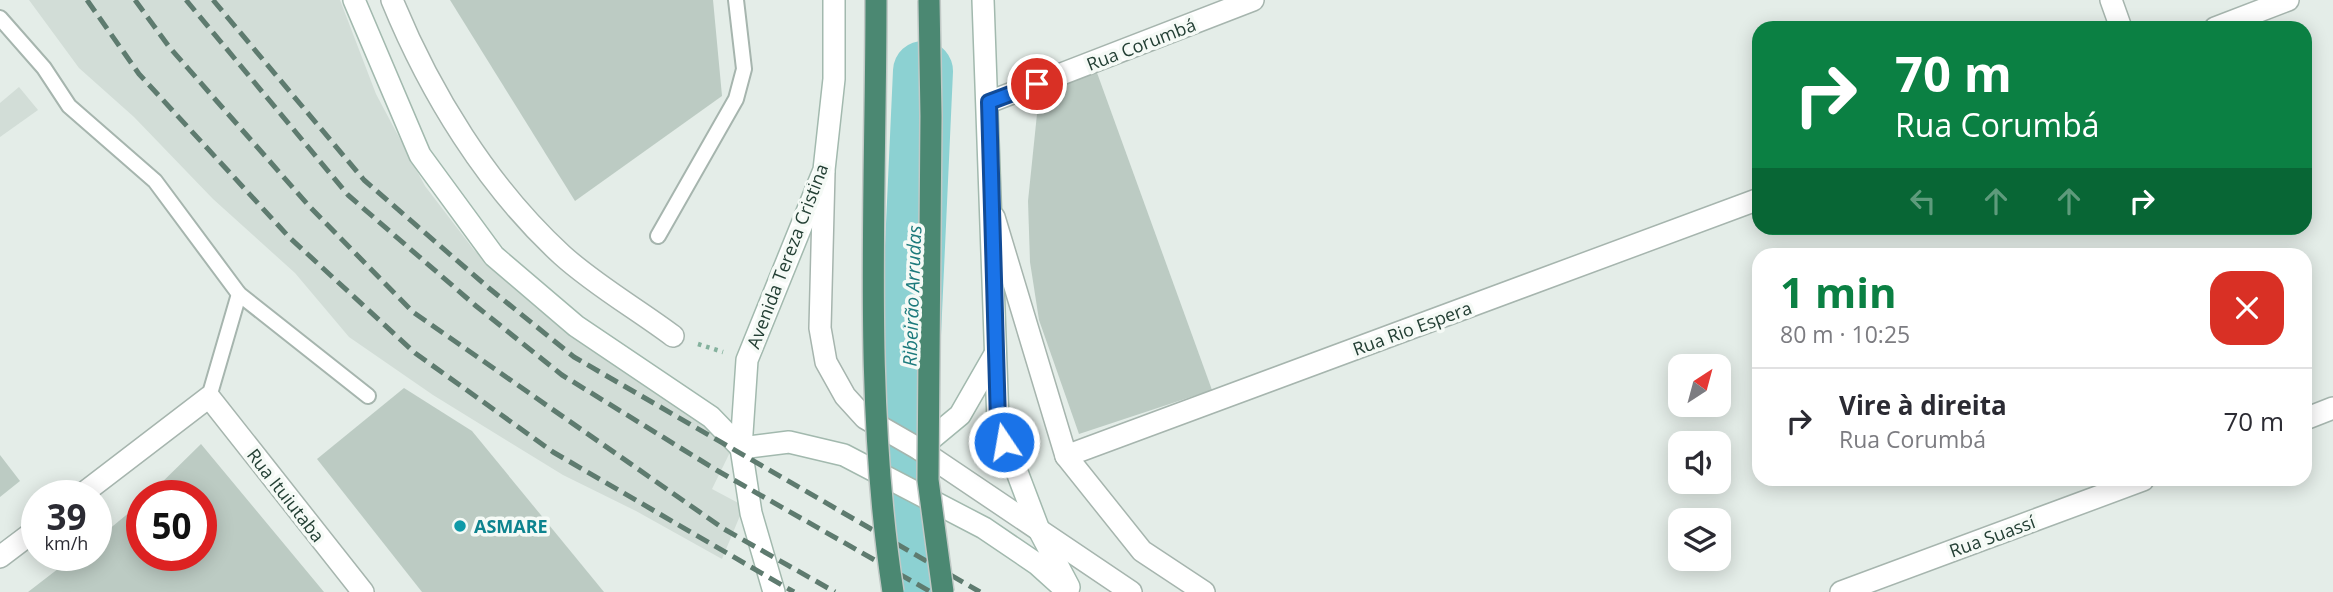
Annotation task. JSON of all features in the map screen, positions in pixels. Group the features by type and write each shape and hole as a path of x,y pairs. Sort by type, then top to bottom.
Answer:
{"highway":[{"path":"876,0 872,354 882,523 893,592"},
{"path":"929,0 931,116 928,480 943,592"}],"street":[{"path":"354,0 420,155 494,256 576,326 712,417 741,448 789,442 845,455 984,528 1070,592"},
{"path":"392,0 414,52 491,178 562,255 673,336"},
{"name":"Avenida Tereza Cristina","path":"774,592 751,513 741,448 747,360 824,170 834,79 834,0"},
{"path":"984,0 998,422 1039,530 1070,592"},
{"name":"Rua Corumbá","path":"989,102 1253,0"},
{"path":"2111,0 2118,21"},
{"path":"2233,21 2288,0"},
{"path":"824,170 820,328 826,362 845,396 864,418 919,449 1131,592"},
{"name":"Rua Rio Espera","path":"1066,456 1752,202"},
{"path":"992,210 1066,456 1142,551 1204,592"},
{"path":"919,449 960,415 995,353"},
{"path":"100,480 208,397"},
{"name":"Rua Ituiutaba","path":"208,397 363,592"},
{"path":"2312,416 2333,408"},
{"name":"Rua Suassí","path":"1841,592 2127,486"},
{"path":"0,557 21,541"}],"lane":[{"path":"659,236 736,99 744,69 736,0"},
{"path":"0,18 44,68 69,106 155,181 239,294 368,396"},
{"path":"208,397 239,294"}],"path":[{"path":"673,336 747,360"}],"shaded area":[{"path":"29,0 340,0 376,94 425,186 474,250 546,313 737,438 712,489 744,506 722,559 636,511 563,475 433,395 349,337 295,273 213,199 134,117 79,68"},
{"path":"19,87 38,110 0,137 0,103"}],"building":[{"path":"450,0 713,0 722,96 575,201"},
{"path":"1096,70 1212,390 1079,434 1039,320 1030,262 1028,201 1037,114 1058,87"},
{"name":"ASMARE","path":"404,388 472,431 604,592 422,592 317,459"},
{"path":"201,444 324,592 28,592 55,571 112,571 112,527 126,515 126,571 217,571 217,480 164,480"},
{"path":"0,455 20,481 0,497"}],"waterway":[{"name":"Ribeirão Arrudas","path":"913,592 903,510 923,71"}],"railway":[{"path":"87,0 139,74 289,237 415,353 553,452 794,592"},
{"path":"135,0 170,48 310,207 413,312 724,529 835,592"},
{"path":"186,0 348,195 476,306 562,375 718,471 931,592"},
{"path":"213,0 364,180 490,289 574,357 980,592"}],"place":[{"name":"ASMARE","path":"460,526"}],"route":[{"path":"1004,442 998,422 989,102 1037,84"}]}
